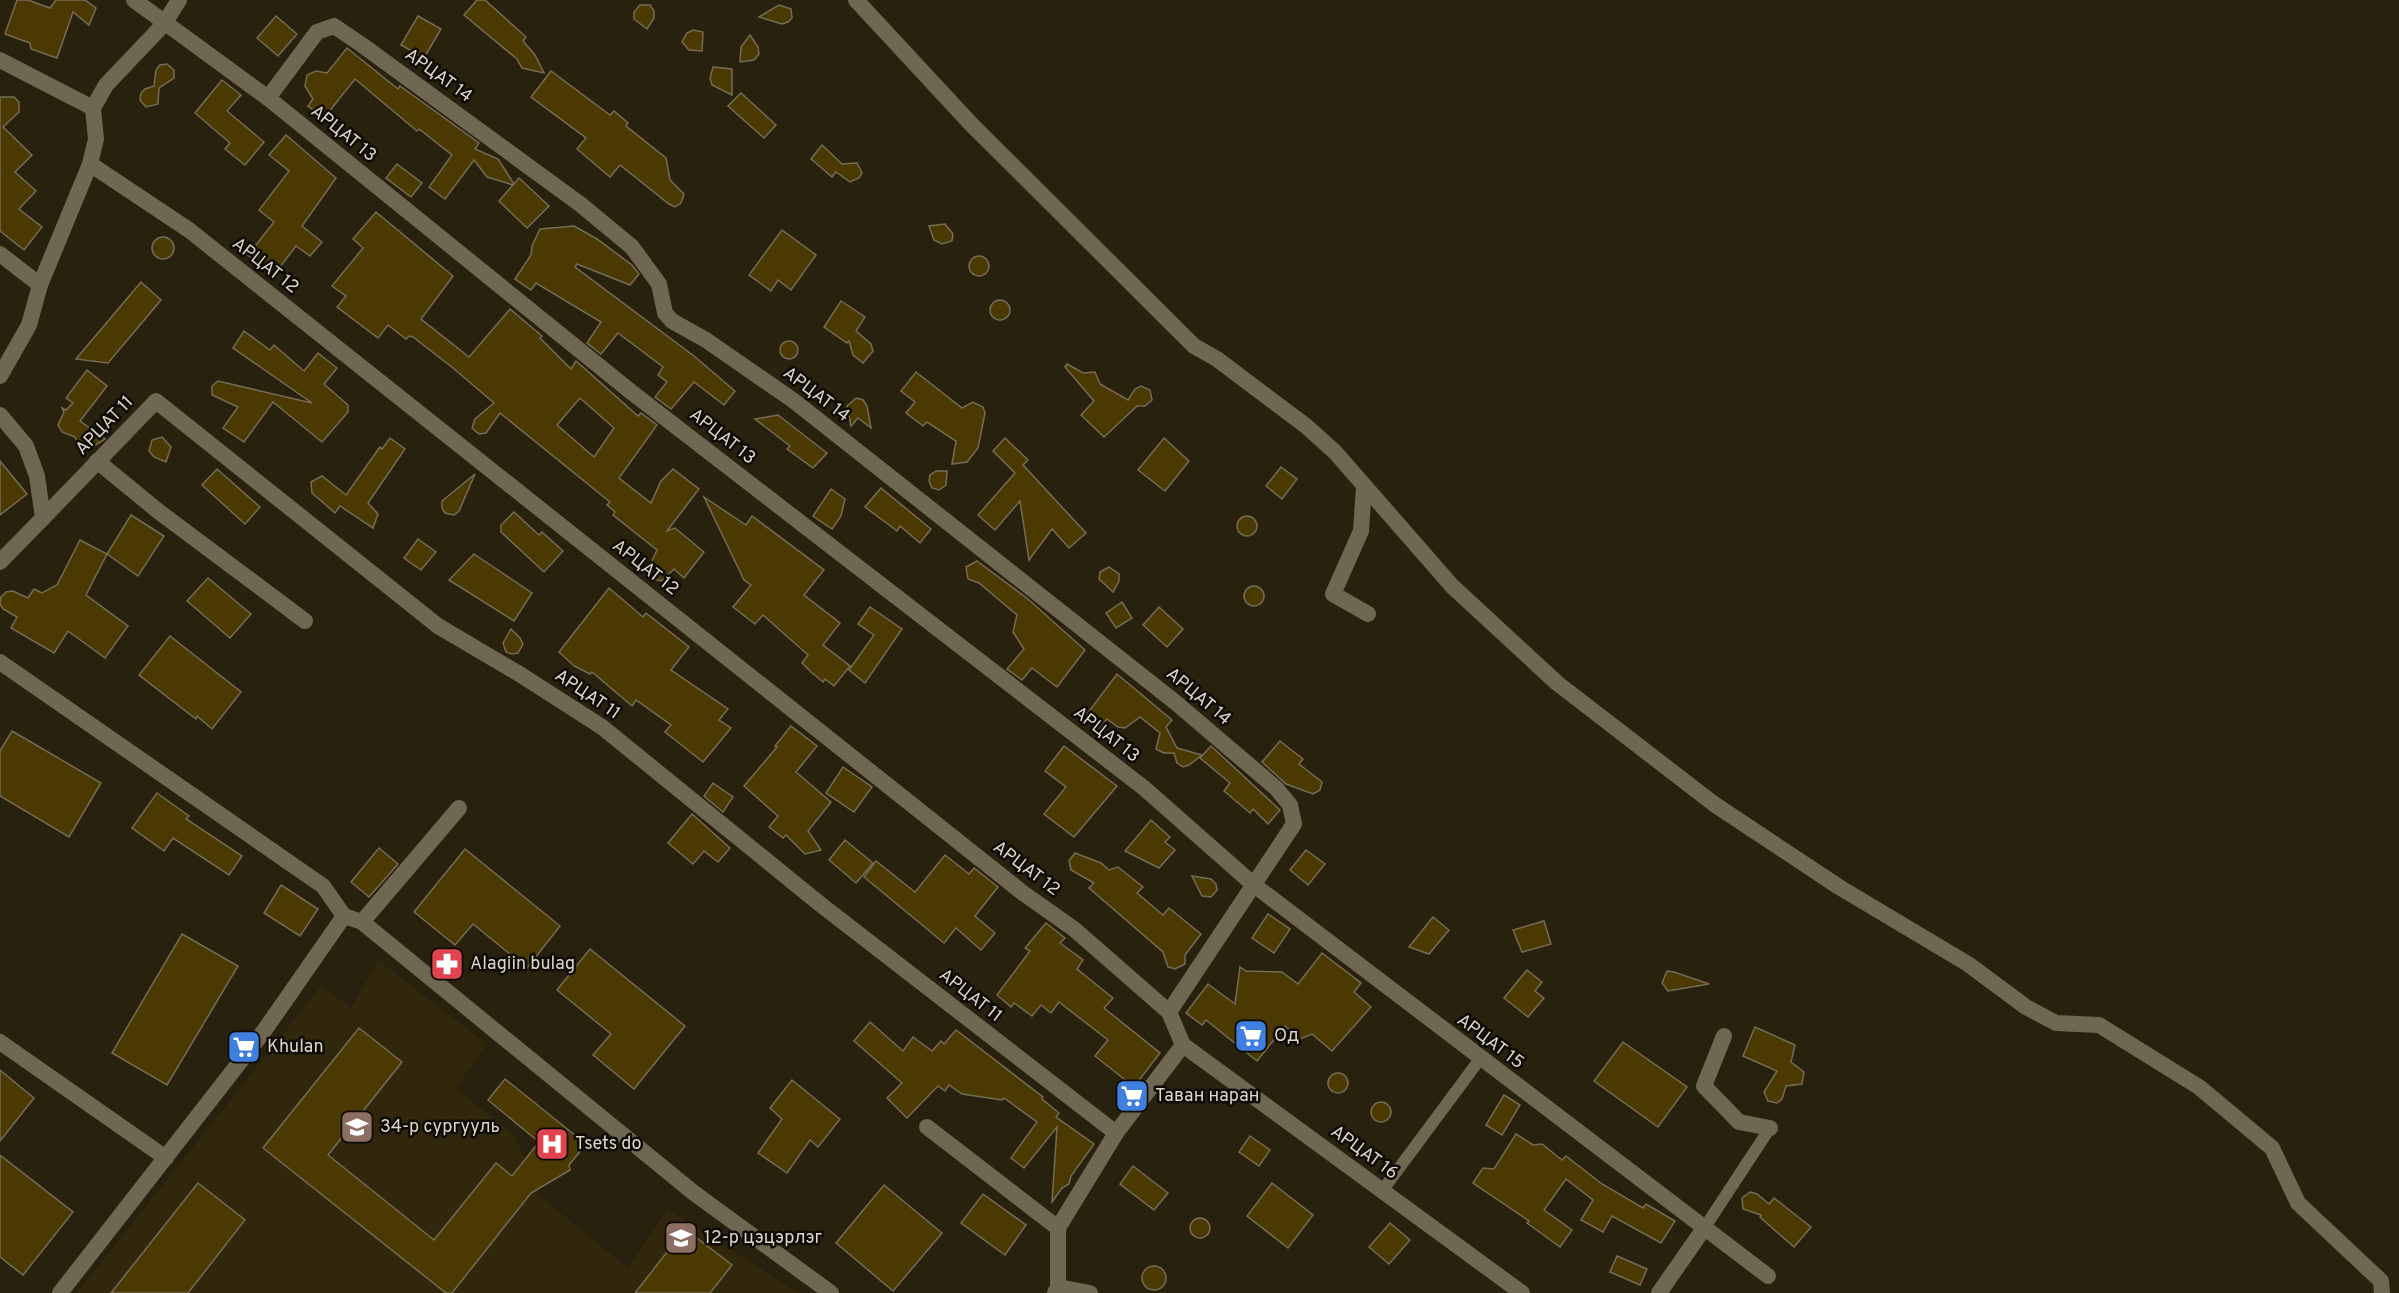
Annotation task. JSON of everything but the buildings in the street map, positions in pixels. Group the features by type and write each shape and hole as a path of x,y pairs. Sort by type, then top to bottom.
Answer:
{"street":[{"name":"АРЦАТ 13","path":"134,0 268,98 630,391 1144,788 1254,885"},
{"path":"0,376 29,325 40,285 90,164 96,139 93,108 106,85 164,24 179,0"},
{"path":"856,0 971,124 1194,346 1217,359 1306,426 1335,452 1452,586 1557,683 1714,804 1839,887 1968,964 2026,1007 2056,1023 2099,1025 2199,1087 2272,1148 2298,1203 2381,1281 2382,1293"},
{"name":"АРЦАТ 14","path":"268,98 317,32 334,26 580,204 632,247 660,284 665,313 672,321 705,340 794,401 1175,702 1276,788 1290,805 1294,824 1254,885"},
{"path":"0,60 93,108"},
{"name":"АРЦАТ 12","path":"90,164 189,230 1014,885 1074,929 1169,1012"},
{"path":"0,254 40,285"},
{"name":"АРЦАТ 11","path":"0,562 156,401 438,626 521,675 602,727 820,904 1116,1133"},
{"path":"0,415 26,446 37,477 43,518"},
{"path":"97,461 158,511 305,621"},
{"path":"1364,486 1361,531 1333,594 1368,614"},
{"path":"0,662 323,886 344,916 362,922 694,1193 831,1293"},
{"path":"362,922 459,808"},
{"path":"1090,1293 1057,1290 1058,1228 1116,1133 1183,1044 1169,1012 1254,885"},
{"name":"АРЦАТ 15","path":"1254,885 1768,1276"},
{"path":"60,1293 264,1031 344,916"},
{"path":"1724,1036 1704,1086 1739,1122 1770,1128"},
{"path":"0,1042 166,1158"},
{"name":"АРЦАТ 16","path":"1183,1044 1522,1293"},
{"path":"927,1127 1058,1228"},
{"path":"1659,1293 1705,1227"}],"lane":[{"path":"1382,1191 1480,1059"},
{"path":"1705,1227 1770,1128"}],"shaded area":[{"name":"34-р сургууль","path":"378,960 487,1044 456,1088 515,1136 540,1196 628,1268 667,1209 799,1293 77,1293 321,986 351,1008"}],"place":[{"name":"Alagiin bulag","path":"447,964"},
{"name":"Од","path":"1251,1036"},
{"name":"Khulan","path":"244,1047"},
{"name":"Таван наран","path":"1132,1096"},
{"name":"34-р сургууль","path":"357,1127"},
{"name":"Tsets do","path":"552,1144"},
{"name":"12-р цэцэрлэг","path":"681,1238"}]}
